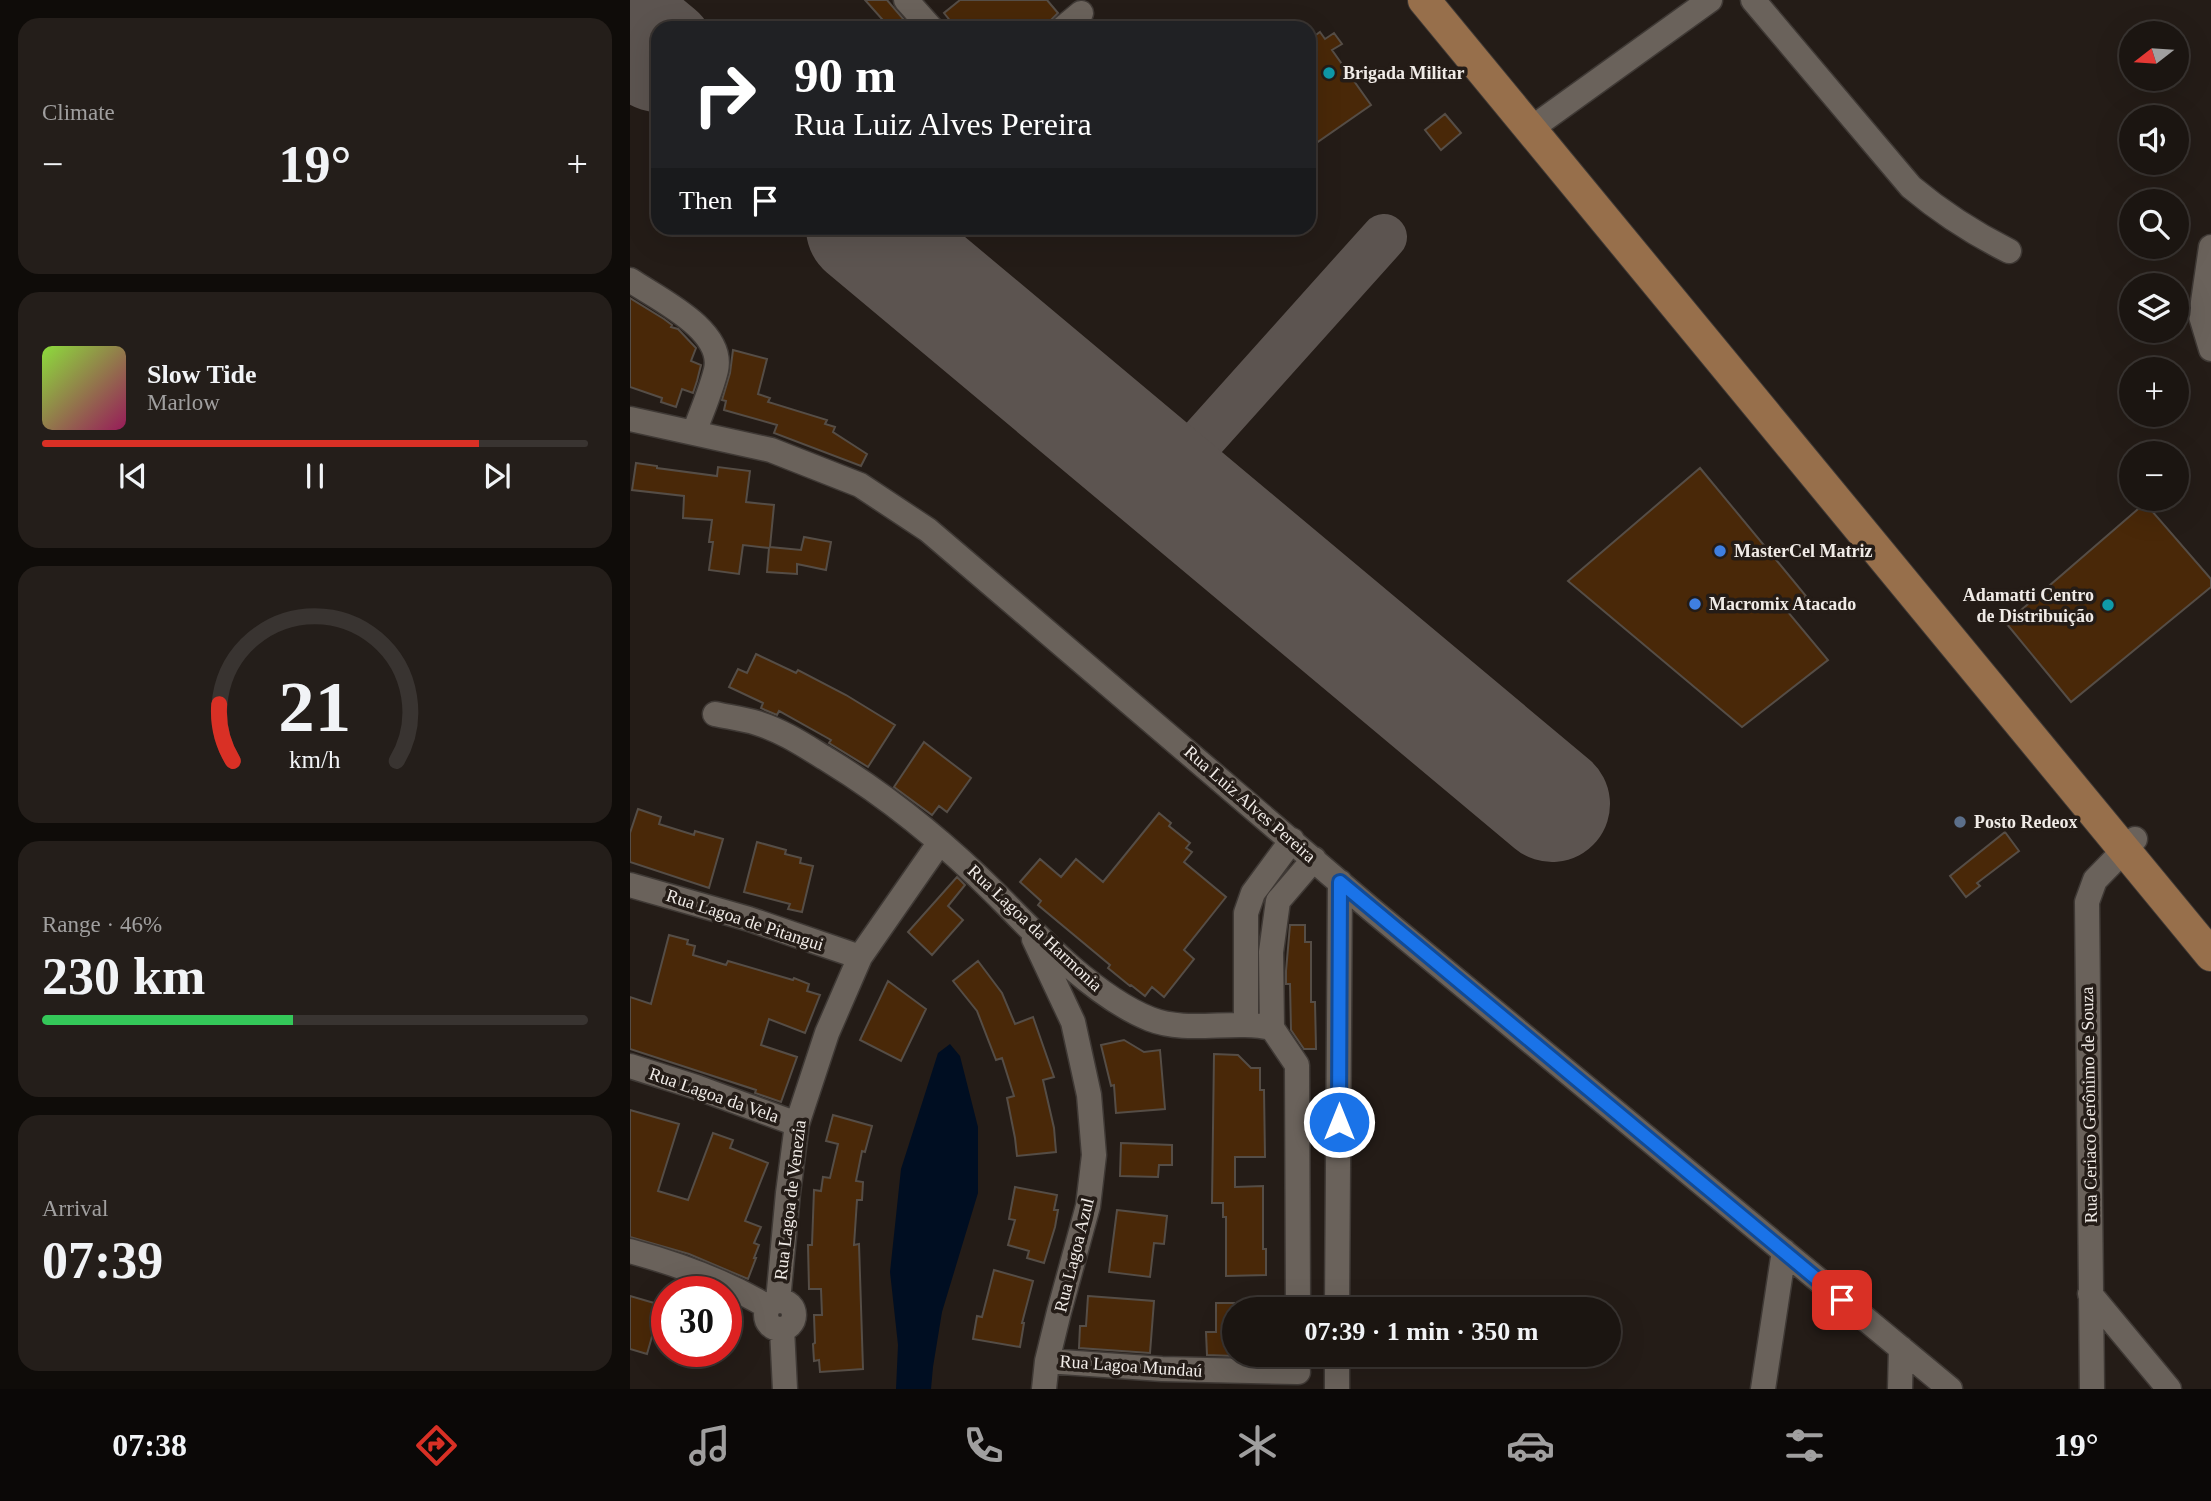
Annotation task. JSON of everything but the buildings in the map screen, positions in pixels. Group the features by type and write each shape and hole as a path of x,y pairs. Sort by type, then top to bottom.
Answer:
{"main road":[{"path":"1423,0 1536,125"},
{"path":"1441,0 1536,125 1549,153 2130,845 2211,931"},
{"path":"2130,845 2211,955"}],"street":[{"path":"906,0 925,21"},
{"path":"1536,125 1710,0"},
{"path":"1753,0 1911,187 1972,233 2009,251"},
{"path":"2211,247 2201,316 2211,349"},
{"path":"630,281 701,328 715,347 717,368 694,433"},
{"name":"Rua Luiz Alves Pereira","path":"630,419 771,450 860,485 928,530 1340,882 1950,1389"},
{"name":"Rua Lagoa da Harmonia","path":"715,715 756,722 788,735 872,787 962,860 1025,923 1113,1000 1152,1020 1181,1025 1246,1024 1272,1028"},
{"path":"1246,1024 1246,913 1253,893 1292,840"},
{"name":"Rua Lagoa de Venezia","path":"773,1304 797,1124 827,1033 860,957 940,842"},
{"name":"Rua Ceriaco Gerônimo de Souza","path":"2092,1389 2087,902 2095,880 2130,845"},
{"path":"1298,1297 1297,1065 1272,1028 1271,952 1278,901 1314,859"},
{"path":"1337,1297 1340,882"},
{"name":"Rua Lagoa de Pitangui","path":"630,885 749,919 860,957"},
{"path":"1253,893 1278,901"},
{"name":"Rua Lagoa Azul","path":"1025,923 1073,1022 1089,1095 1094,1155 1088,1206 1047,1361 1044,1389"},
{"path":"1246,951 1271,952"},
{"path":"1073,1022 1091,1009 1113,1000"},
{"name":"Rua Lagoa da Vela","path":"630,1066 797,1124"},
{"path":"630,1251 670,1262 773,1304 766,1312 768,1322 782,1329 785,1389"},
{"path":"1763,1389 1784,1251"},
{"path":"2090,1294 2169,1389"},
{"path":"1900,1389 1901,1348"},
{"name":"Rua Lagoa Mundaú","path":"1047,1361 1162,1369 1298,1372"},
{"path":"1337,1367 1337,1389"}],"water":[{"path":"950,1044 960,1056 978,1127 978,1193 942,1312 931,1389 896,1389 898,1345 890,1272 901,1169 938,1053"}],"taxiway":[{"path":"1166,480 1384,237"}],"runway":[{"path":"630,31 651,48"},
{"path":"872,235 1552,804"}],"place":[{"name":"Brigada Militar","path":"1329,73"},
{"name":"MasterCel Matriz","path":"1720,551"},
{"name":"Macromix Atacado","path":"1695,604"},
{"name":"Adamatti Centro de Distribuição","path":"2108,605"},
{"name":"Posto Redeox","path":"1960,822"}],"route":[{"path":"1339,1122 1340,882 1842,1300"}]}
